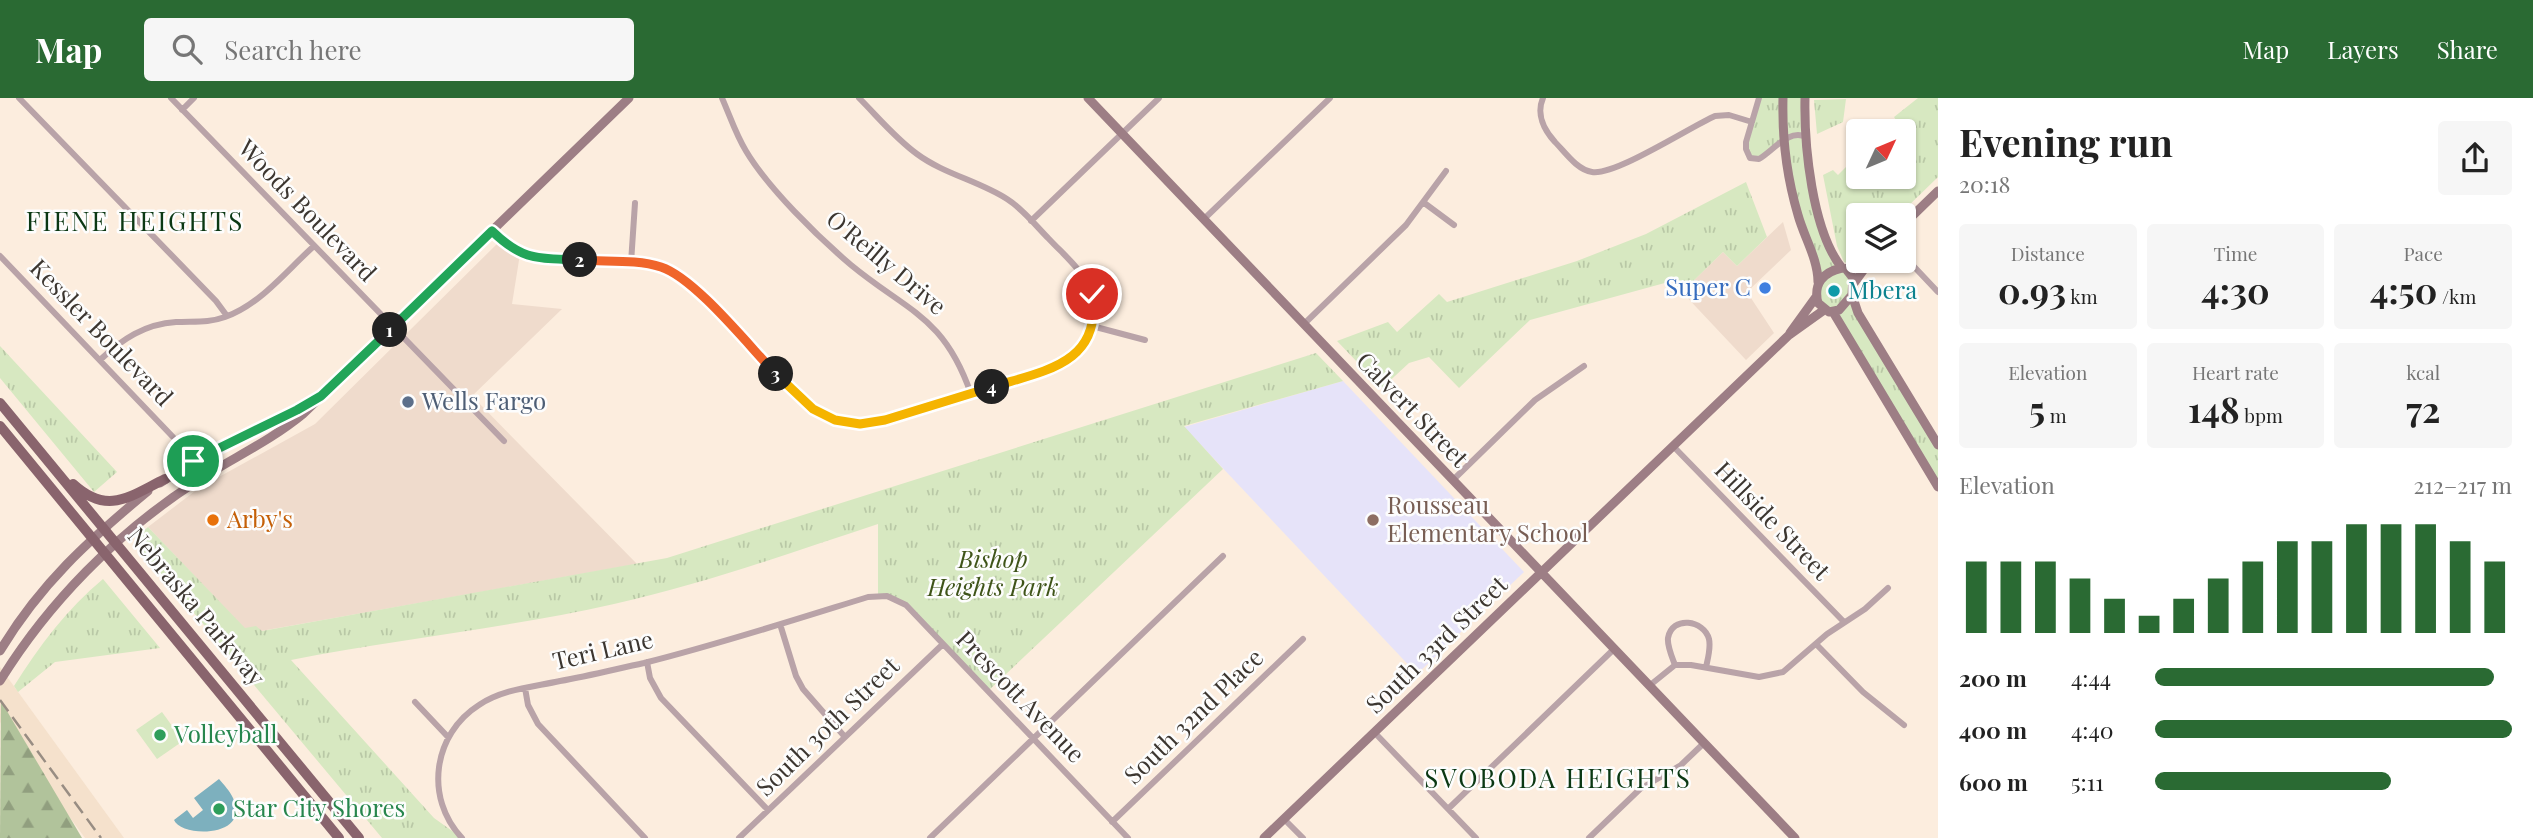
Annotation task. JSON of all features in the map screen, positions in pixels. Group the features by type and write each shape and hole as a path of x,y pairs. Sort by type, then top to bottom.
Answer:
{"main road":[{"path":"0,681 36,627 72,585 171,498 289,425 629,98"},
{"name":"Calvert Street","path":"1088,98 1795,838"},
{"path":"1783,98 1783,141 1786,159 1797,215 1818,271 1818,303 1846,330 1938,486"},
{"path":"1805,98 1806,141 1815,197 1829,250 1854,283"},
{"path":"1916,212 1938,191"},
{"path":"1818,282 1826,273 1844,268"},
{"path":"1861,273 1854,283 1853,295 1858,313 1938,445"},
{"path":"1828,311 1844,306 1853,295"},
{"name":"South 33rd Street","path":"1264,838 1789,335 1816,297"},
{"name":"South 33rd Street","path":"1789,335 1828,311"},
{"path":"20,428 72,483 93,499 114,502 165,479 211,451 321,396"},
{"name":"Nebraska Parkway","path":"0,402 359,838"},
{"name":"Nebraska Parkway","path":"0,426 339,838"},
{"path":"245,453 246,442 257,429"},
{"path":"0,650 33,600 92,538 165,479"}],"street":[{"path":"19,98 227,316"},
{"name":"Woods Boulevard","path":"171,98 504,441"},
{"path":"182,110 194,98"},
{"name":"O'Reilly Drive","path":"722,98 740,141 758,169 833,248 933,326 956,355 971,394"},
{"path":"492,231 514,251 534,258 631,263 660,267 682,277 801,400 835,420 873,423 1064,363 1079,351 1092,326 1094,306 1087,282 1080,272 1019,208 998,194 947,172 915,153 859,98"},
{"path":"1031,221 1158,98"},
{"path":"1204,219 1330,98"},
{"path":"1543,98 1541,113 1547,134 1577,164 1591,172 1615,168 1715,116 1729,115 1752,122"},
{"path":"1759,98 1746,142 1751,158 1759,159 1796,134 1806,141"},
{"path":"1304,324 1392,240 1446,171"},
{"path":"1423,202 1454,225"},
{"path":"631,263 635,203"},
{"path":"100,360 121,341 146,328 227,316 259,297 314,246"},
{"name":"Kessler Boulevard","path":"0,256 173,437"},
{"path":"1916,269 1938,292"},
{"path":"1092,326 1145,340"},
{"path":"1452,480 1535,400 1584,366"},
{"name":"Hillside Street","path":"1673,446 1844,622"},
{"path":"930,838 1223,556"},
{"path":"1649,685 1675,665 1706,667 1759,677 1776,675 1792,667 1816,644 1865,609 1888,588"},
{"name":"Prescott Avenue","path":"878,596 898,599 1128,838"},
{"name":"Teri Lane","path":"460,836 446,815 439,793 439,761 458,723 478,705 505,693 647,662 878,596"},
{"path":"1675,665 1668,641 1670,633 1678,625 1690,622 1701,627 1708,637 1706,667"},
{"path":"780,624 796,676 803,689 845,737"},
{"name":"South 32nd Place","path":"1112,822 1303,639"},
{"name":"South 30th Street","path":"739,838 943,644"},
{"path":"1816,644 1863,692 1904,724"},
{"path":"1448,809 1614,649"},
{"path":"647,662 650,678 661,698 768,810"},
{"path":"525,688 528,705 538,724 645,838"},
{"path":"415,702 449,737"},
{"path":"1374,732 1476,838"},
{"path":"1589,838 1640,789 1681,765 1704,743"},
{"path":"1284,818 1303,838"}],"shaded area":[{"path":"1783,222 1791,250 1747,292 1774,333 1746,360 1682,292 1723,252 1737,266"},
{"path":"501,240 520,254 512,304 562,309 472,396 637,564 261,631 245,629 148,527 199,488 315,424"},
{"name":"Rousseau Elementary School","path":"1343,381 1524,572 1417,674 1184,427"},
{"path":"0,667 124,838 85,838 0,722"}],"green space":[{"path":"1759,98 1805,98 1806,146 1829,250 1846,269 1846,273 1850,273 1852,295 1938,445 1938,487 1842,323 1824,310 1797,215 1784,141 1759,159 1750,158 1746,142"},
{"path":"1918,98 1938,98 1938,177 1911,203 1846,203 1844,262 1837,246 1823,175 1833,170 1838,175 1846,167 1846,189 1916,189 1916,119 1894,117"},
{"path":"1846,99 1843,122 1817,134 1814,100"},
{"path":"1746,182 1767,237 1737,266 1723,252 1682,292 1672,281 1530,320 1459,388 1429,357 1409,363 1382,388 1337,341 1388,322 1397,332 1439,294 1447,302 1577,261 1646,234"},
{"path":"0,346 117,472 94,492 0,378"},
{"name":"Bishop Heights Park","path":"1316,353 1343,381 1184,426 1223,469 988,691 906,605 878,596 878,524 714,578 614,604 291,660 434,818 462,838 382,838 137,545 140,534 148,527 245,628 256,626 262,631 667,558"},
{"path":"103,579 160,648 55,662 18,692 14,686 44,642 77,603"},
{"path":"1,701 82,838 0,838"},
{"name":"Volleyball","path":"162,712 183,741 157,759 136,730"}],"water":[{"name":"Star City Shores","path":"219,779 233,798 236,811 233,821 213,831 189,830 179,826 174,820 187,810 193,818 203,810 194,798"}],"railway":[{"path":"0,700 101,838"}],"place":[{"name":"Super C","path":"1765,288"},
{"name":"Mbera","path":"1834,291"},
{"name":"Wells Fargo","path":"408,402"},
{"name":"Arby's","path":"213,520"},
{"name":"Rousseau Elementary School","path":"1373,520"},
{"name":"Volleyball","path":"160,735"},
{"name":"Star City Shores","path":"219,809"}],"district":[{"name":"FIENE HEIGHTS","path":"135,222"},
{"name":"SVOBODA HEIGHTS","path":"1558,779"}],"route":[{"path":"193,461 321,396 492,231 514,251 534,258 651,265 671,271 691,285 801,400 835,420 860,424 885,420 1064,363 1079,351 1090,333 1094,316 1092,294"}]}
